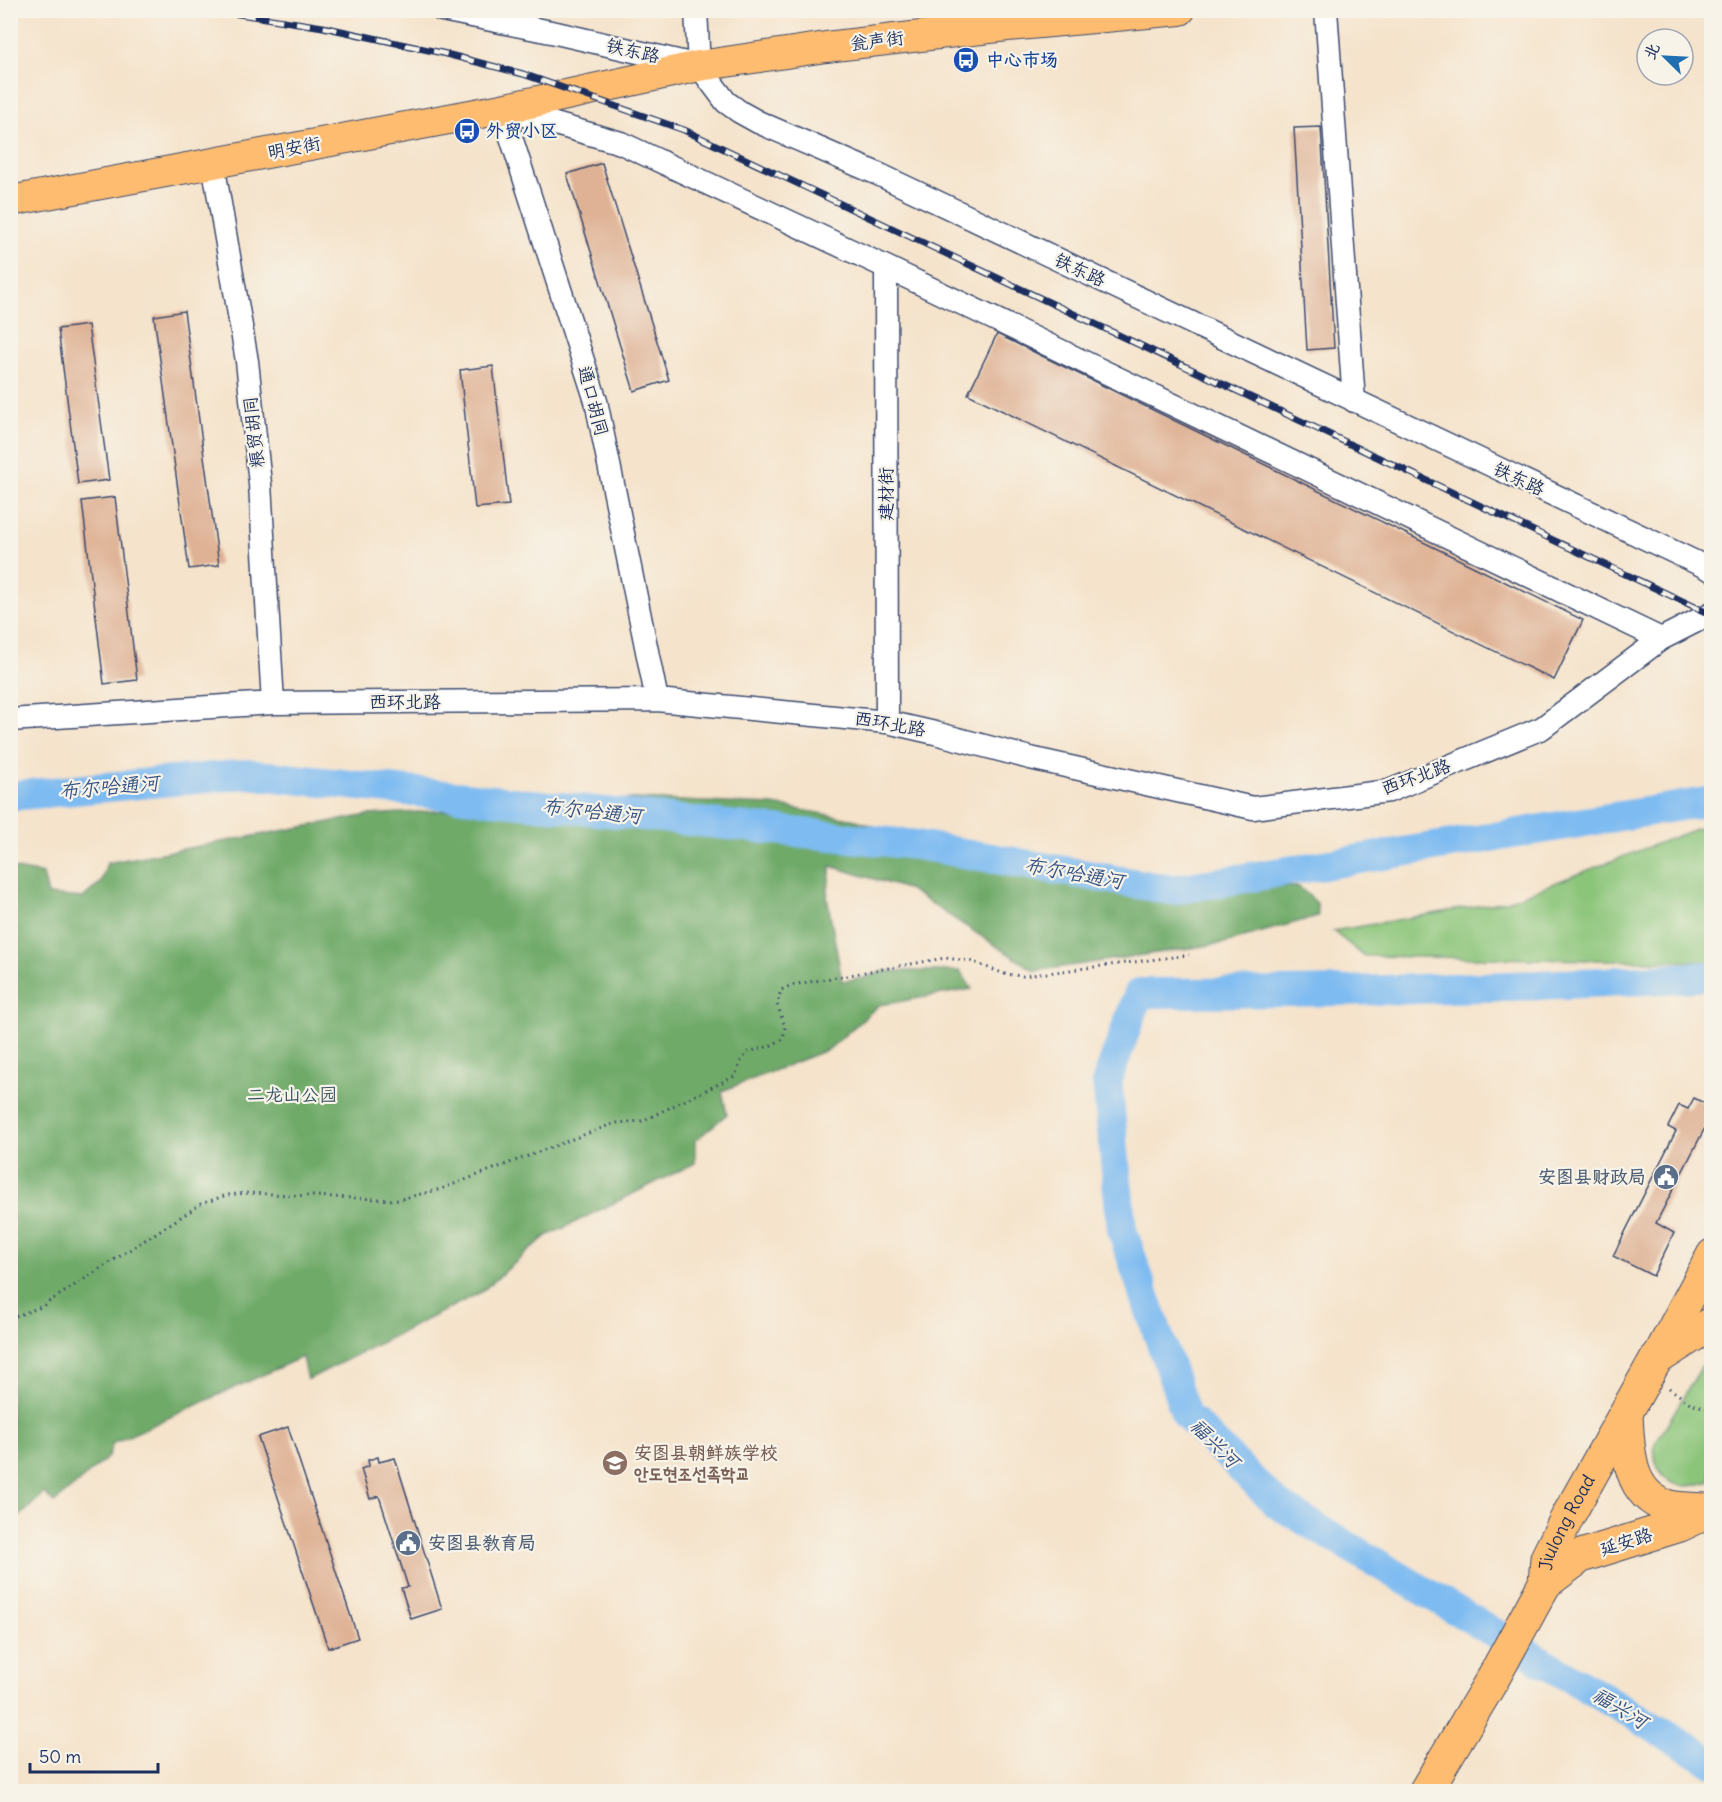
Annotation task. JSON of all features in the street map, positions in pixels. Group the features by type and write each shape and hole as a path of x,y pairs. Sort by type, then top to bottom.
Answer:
{"highway":[{"path":"1653,1366 1712,1323"},
{"name":"Jiulong Road","path":"1425,1791 1492,1680 1545,1583 1547,1558 1569,1514 1653,1366"},
{"path":"1626,1414 1631,1467 1642,1489 1657,1501 1668,1506 1710,1510"},
{"name":"延安路","path":"1545,1583 1581,1556 1680,1525 1710,1510"}],"main road":[{"name":"瓮声街","path":"576,92 699,66 837,46 1007,26 1180,10"},
{"name":"明安街","path":"10,201 502,109 576,92"},
{"name":"Jiulong Road","path":"1653,1366 1712,1254"}],"street":[{"name":"铁东路","path":"442,10 699,66 726,102 758,122 878,174 1712,570"},
{"path":"696,10 699,66"},
{"path":"1326,10 1354,401"},
{"path":"502,109 621,142 1661,639"},
{"name":"通口胡同","path":"502,109 596,401 657,700"},
{"name":"粮贸胡同","path":"213,163 252,406 260,484 273,703"},
{"name":"建材街","path":"886,267 887,722"},
{"name":"西环北路","path":"10,720 273,703 657,700 887,722 1058,765 1253,808 1389,791 1542,728 1661,639 1712,613"}],"path":[{"path":"10,1318 41,1307 201,1204 227,1195 248,1193 397,1200 441,1189 615,1123 642,1121 735,1076 741,1061 748,1052 770,1046 783,1039 784,1027 777,1004 781,990 792,985 945,958 970,961 1005,974 1023,976 1189,955"},
{"path":"1653,1366 1685,1401 1712,1410"}],"green space":[{"name":"二龙山公园","path":"633,799 774,805 856,820 1019,876 1299,887 1317,903 1318,916 1224,943 1035,971 910,890 831,866 827,897 842,981 864,978 883,971 960,971 972,989 879,1005 829,1049 722,1091 727,1114 695,1141 695,1163 545,1237 481,1292 307,1380 302,1357 113,1443 108,1457 54,1503 44,1493 11,1525 11,868 43,874 48,895 83,898 101,882 107,863 368,815"},
{"path":"1711,823 1711,962 1364,956 1333,931 1507,901"},
{"path":"1711,1351 1711,1481 1693,1486 1679,1485 1666,1478 1657,1467 1655,1444"}],"building":[{"path":"1321,127 1334,348 1307,350 1294,128"},
{"path":"602,163 669,380 634,391 567,174"},
{"path":"184,311 219,565 189,569 154,316"},
{"path":"88,325 109,480 78,484 58,329"},
{"path":"997,334 1583,620 1554,680 968,394"},
{"path":"493,366 509,505 475,508 460,370"},
{"path":"115,497 137,680 104,684 82,501"},
{"name":"安图县财政局","path":"1694,1098 1712,1107 1712,1114 1656,1223 1674,1233 1653,1276 1613,1256 1676,1131 1668,1127 1679,1105 1688,1109"},
{"path":"288,1427 358,1638 328,1648 258,1437"},
{"name":"安图县教育局","path":"378,1457 379,1462 395,1458 442,1609 411,1619 401,1588 408,1587 379,1496 370,1499 361,1469 369,1466 368,1460"}],"waterway":[{"name":"布尔哈通河","path":"10,796 247,774 917,845 1172,890 1712,801"},
{"name":"福兴河","path":"1712,976 1426,989 1139,993 1107,1081 1122,1230 1186,1415 1277,1504 1712,1762"}],"railway":[{"path":"213,10 323,27 442,53 523,74 684,130 1712,615"}],"place":[{"name":"中心市场","path":"966,60"},
{"name":"外贸小区","path":"467,131"},
{"name":"安图县财政局","path":"1666,1177"},
{"name":"安图县朝鲜族学校 안도현조선족학교","path":"615,1463"},
{"name":"安图县教育局","path":"408,1543"}]}
